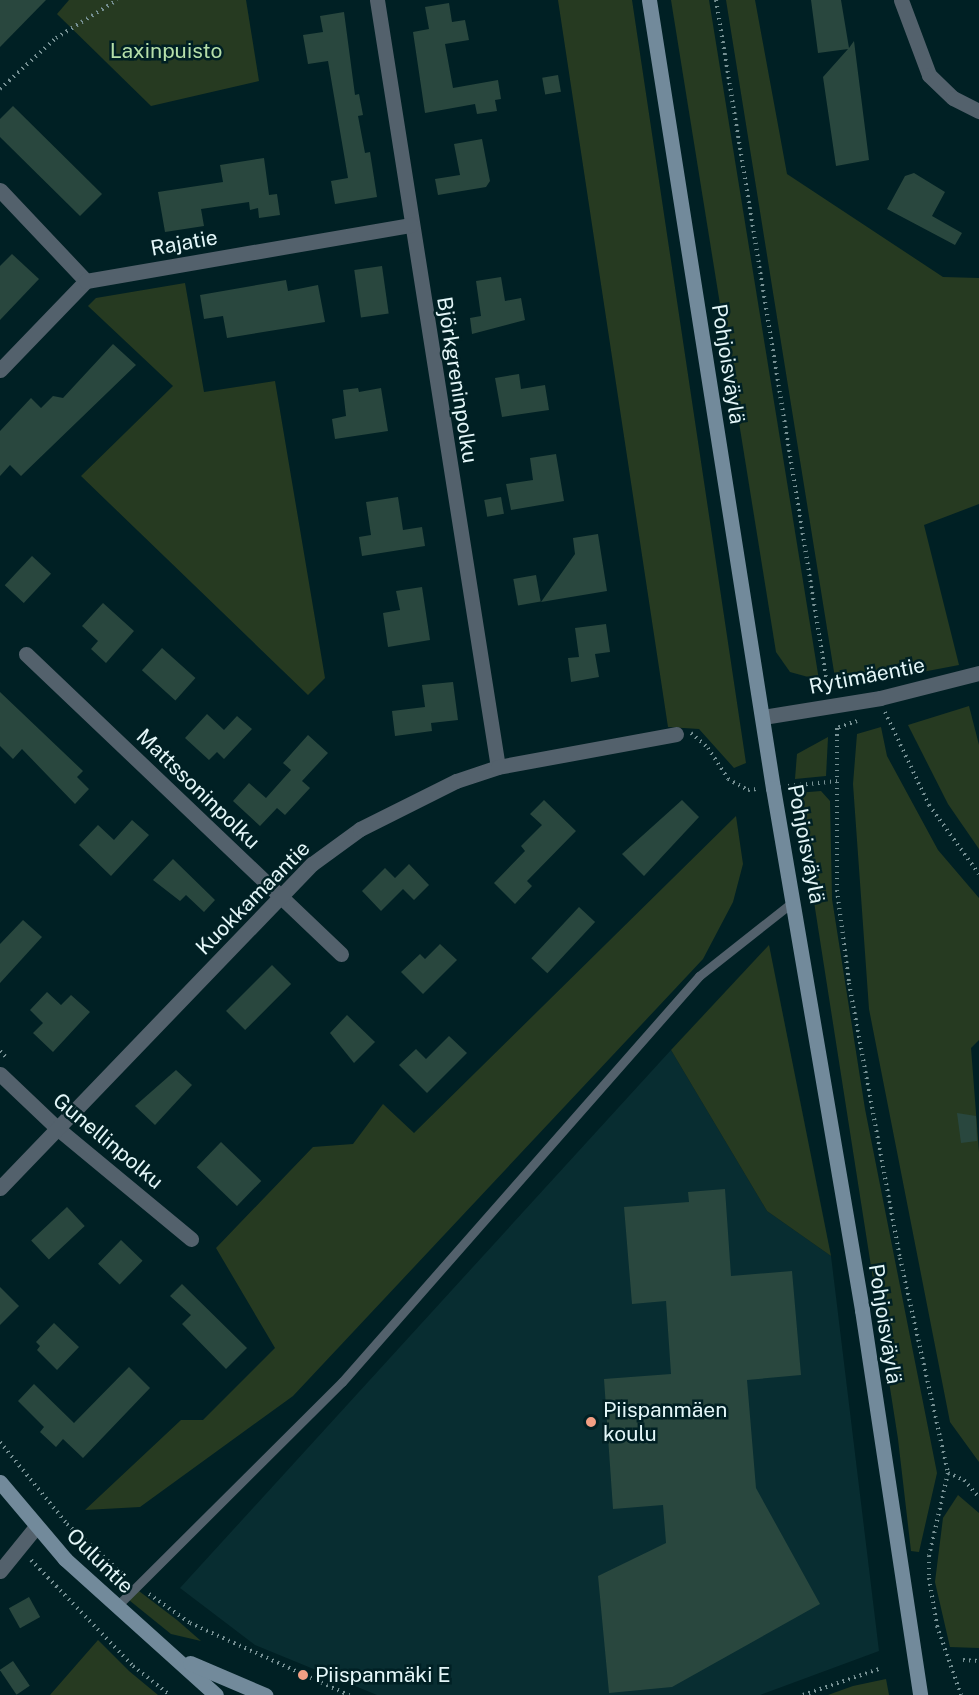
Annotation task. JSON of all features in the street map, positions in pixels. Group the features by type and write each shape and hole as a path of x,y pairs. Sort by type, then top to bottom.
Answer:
{"main road":[{"name":"Pohjoisväylä","path":"649,0 763,717 796,900 920,1695"},
{"name":"Ouluntie","path":"0,1482 35,1528 116,1607 181,1660 216,1695"},
{"name":"Ouluntie","path":"181,1660 265,1695"}],"street":[{"name":"Björkgreninpolku","path":"377,0 498,767"},
{"path":"901,0 929,75 953,98 979,111"},
{"path":"0,190 86,281 0,370"},
{"name":"Rajatie","path":"86,281 411,225"},
{"name":"Mattssoninpolku","path":"26,654 341,954"},
{"name":"Rytimäentie","path":"763,717 880,698 979,673"},
{"name":"Kuokkamaantie","path":"0,1188 312,864 360,830 456,781 498,767 676,734"},
{"name":"Gunellinpolku","path":"0,1074 57,1128 191,1239"},
{"path":"0,1571 35,1528"}],"lane":[{"path":"116,1607 342,1382 699,976 796,900"}],"path":[{"path":"0,89 56,38 117,0"},
{"path":"716,0 826,681"},
{"path":"876,715 896,709"},
{"path":"885,712 929,805 979,874"},
{"path":"866,718 837,728 836,869 849,983 900,1258 948,1473 929,1556 929,1578 937,1626 961,1695"},
{"path":"676,734 699,738 728,779 748,790"},
{"path":"797,786 838,781"},
{"path":"0,1442 68,1524 136,1585 190,1623 349,1695"},
{"path":"948,1473 964,1480 979,1497"},
{"path":"21,1548 133,1666 170,1695"},
{"path":"963,1660 979,1661"},
{"path":"802,1695 882,1668"}],"shaded area":[{"name":"Piispanmäen koulu","path":"671,1050 767,1211 831,1256 879,1651 760,1695 377,1695 255,1645 180,1588"}],"green space":[{"name":"Laxinpuisto","path":"69,0 246,0 259,81 151,106 57,14"},
{"path":"558,0 632,0 746,763 734,768 699,729 668,727"},
{"path":"671,0 709,0 819,680 790,672 776,652"},
{"path":"726,0 755,0 787,174 943,277 979,278 979,504 924,525 959,665 917,673 835,678"},
{"path":"185,283 204,392 275,381 325,678 308,695 81,476 173,386 88,306 96,298"},
{"path":"969,706 979,745 979,849 948,804 908,725"},
{"path":"881,727 887,756 938,850 979,898 979,1040 971,1048 979,1152 979,1462 950,1422 869,1009 853,784 857,734"},
{"path":"828,737 826,776 795,779 797,754"},
{"path":"821,791 830,801 832,899 865,1109 937,1473 919,1552 911,1551 898,1439 797,793"},
{"path":"736,816 743,864 733,902 703,959 293,1396 140,1507 85,1510 181,1420 203,1420 275,1348 216,1248 313,1147 353,1144 383,1104 414,1133"},
{"path":"769,945 831,1256 767,1211 671,1050"},
{"path":"958,1495 979,1513 979,1648 950,1647 935,1582 943,1518"},
{"path":"89,1553 201,1641 171,1634 124,1596 85,1556"},
{"path":"98,1640 129,1671 158,1695 50,1695"},
{"path":"886,1679 889,1695 828,1695 853,1686"}],"building":[{"path":"0,0 46,0 0,47"},
{"path":"811,0 841,0 849,48 854,41 869,160 836,166 823,77 848,49 818,53"},
{"path":"449,3 452,22 465,20 469,40 445,44 453,88 498,80 501,99 495,100 497,111 477,114 475,104 425,113 413,32 429,29 425,7"},
{"path":"344,12 355,95 359,94 363,115 358,116 365,153 370,152 377,197 335,204 331,181 348,178 328,61 308,64 303,35 323,32 320,16"},
{"path":"558,75 561,92 545,95 542,78"},
{"path":"13,106 102,194 80,216 0,137 0,119"},
{"path":"482,139 490,181 486,187 438,195 435,179 460,175 454,144"},
{"path":"264,158 269,195 277,194 280,215 259,218 258,208 250,210 249,202 201,209 204,226 165,232 158,192 223,182 220,165"},
{"path":"914,173 945,192 932,216 962,233 955,245 887,209 905,176"},
{"path":"12,254 39,279 0,320 0,266"},
{"path":"382,266 389,314 361,317 354,270"},
{"path":"501,277 505,301 521,298 525,320 472,334 470,318 481,316 476,281"},
{"path":"286,280 288,291 318,285 325,322 227,338 223,316 204,319 200,295"},
{"path":"113,344 136,365 21,476 10,465 0,476 0,431 31,398 41,408 53,396 63,398"},
{"path":"519,374 521,389 545,385 549,410 502,417 495,378"},
{"path":"358,388 359,392 381,388 388,431 335,439 332,419 346,416 343,390"},
{"path":"556,454 564,501 511,510 506,484 533,480 530,458"},
{"path":"398,497 403,530 422,527 425,546 362,556 359,537 371,535 366,502"},
{"path":"501,497 504,514 487,517 484,500"},
{"path":"598,534 607,591 541,602 575,554 573,538"},
{"path":"32,556 51,574 24,603 5,585"},
{"path":"536,575 541,602 518,606 513,579"},
{"path":"422,587 430,640 388,647 383,613 400,610 396,591"},
{"path":"103,603 134,631 106,663 91,649 98,641 82,626"},
{"path":"606,624 610,652 595,654 599,677 571,682 568,658 579,657 575,628"},
{"path":"162,648 195,678 175,700 142,670"},
{"path":"453,682 458,720 431,723 432,731 395,736 392,711 425,707 422,685"},
{"path":"0,692 83,771 77,777 89,789 75,804 22,749 13,759 0,746"},
{"path":"207,714 224,730 237,716 252,729 224,759 217,752 209,760 185,738"},
{"path":"308,735 328,753 302,781 310,788 285,815 277,808 260,826 233,801 249,783 266,798 291,770 283,763"},
{"path":"544,800 576,831 527,881 532,886 515,904 494,883 525,851 521,846 542,825 530,814"},
{"path":"682,800 699,817 644,876 622,854"},
{"path":"132,820 149,835 111,876 79,845 98,825 114,840"},
{"path":"173,859 215,900 204,912 186,895 180,901 153,880"},
{"path":"409,864 429,885 414,900 403,889 381,911 362,891 385,868 395,878"},
{"path":"579,907 595,922 547,973 531,958"},
{"path":"23,920 42,937 0,983 0,944"},
{"path":"440,944 457,960 423,994 401,972 420,954 425,959"},
{"path":"272,965 291,984 245,1030 226,1011"},
{"path":"47,992 61,1005 71,995 90,1012 53,1052 33,1033 43,1023 30,1010"},
{"path":"347,1015 375,1042 354,1063 330,1033"},
{"path":"449,1036 467,1053 427,1093 399,1065 416,1049 426,1059"},
{"path":"176,1070 192,1085 155,1125 135,1106"},
{"path":"957,1113 976,1116 977,1141 961,1143"},
{"path":"221,1142 261,1181 237,1206 197,1167"},
{"path":"725,1189 731,1276 792,1271 801,1375 747,1380 756,1488 820,1604 672,1687 609,1693 598,1576 666,1543 663,1505 613,1509 604,1379 671,1374 666,1301 632,1304 624,1207 689,1202 688,1192"},
{"path":"67,1207 85,1226 49,1259 31,1240"},
{"path":"121,1240 143,1261 120,1285 98,1264"},
{"path":"182,1284 247,1348 226,1369 182,1324 191,1315 170,1296"},
{"path":"0,1287 19,1306 0,1325"},
{"path":"54,1323 79,1347 57,1370 37,1350 40,1346 36,1342"},
{"path":"129,1367 150,1388 83,1458 63,1439 56,1447 40,1432 44,1427 18,1401 34,1384 74,1423"},
{"path":"29,1597 40,1617 20,1628 9,1608"},
{"path":"13,1661 30,1686 17,1695 0,1670"}],"place":[{"name":"Piispanmäen koulu","path":"591,1422"},
{"name":"Piispanmäki E","path":"303,1675"}]}
